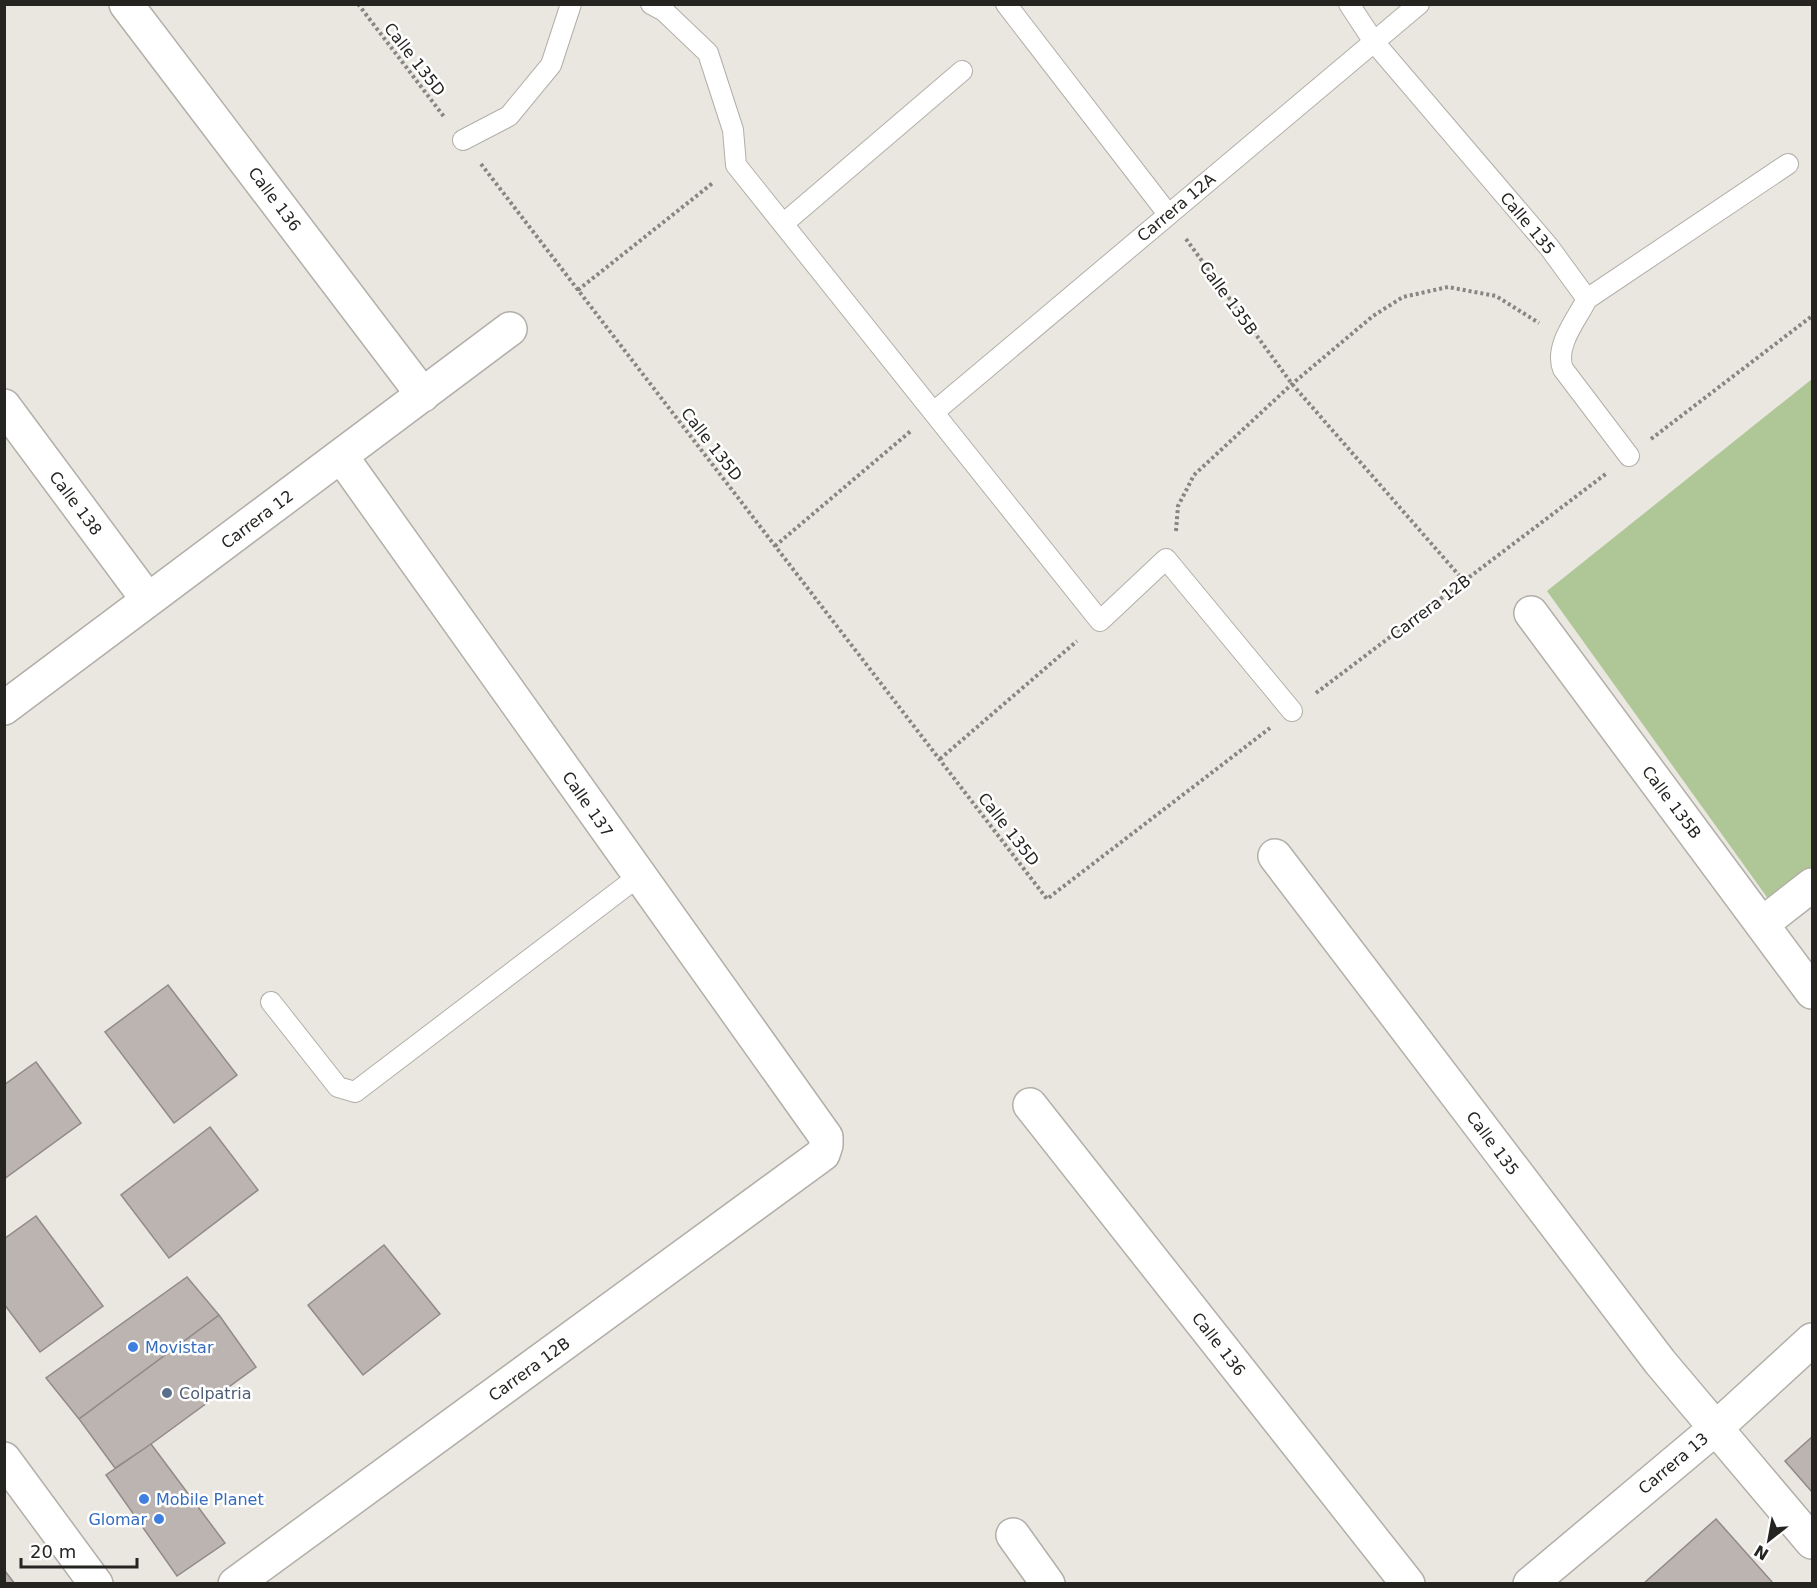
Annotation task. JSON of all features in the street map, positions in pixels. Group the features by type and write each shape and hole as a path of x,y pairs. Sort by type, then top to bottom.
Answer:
{"street":[{"name":"Calle 136","path":"126,4 423,395"},
{"name":"Carrera 12","path":"4,708 510,329"},
{"name":"Calle 138","path":"4,406 148,600"},
{"name":"Calle 137","path":"341,456 826,1137 823,1154"},
{"name":"Calle 135B","path":"1531,613 1812,992"},
{"name":"Calle 135","path":"1275,856 1660,1362 1812,1542"},
{"path":"1762,924 1812,885"},
{"name":"Calle 136","path":"1030,1104 1408,1584"},
{"name":"Carrera 12B","path":"235,1584 823,1154"},
{"name":"Carrera 13","path":"1530,1584 1717,1427 1812,1340"},
{"path":"4,1459 96,1584"},
{"path":"1013,1535 1048,1584"}],"lane":[{"path":"463,141 509,116 551,65 571,4"},
{"path":"651,4 664,11 708,53 734,130 736,165 1101,621 1166,559 1292,711"},
{"path":"1006,4 1168,214"},
{"name":"Calle 135","path":"1349,4 1374,42 1549,247 1587,299"},
{"name":"Carrera 12A","path":"934,412 1419,4"},
{"path":"783,224 962,71"},
{"path":"1629,456 1560,362 1560,353 1565,340 1587,299 1788,164"},
{"path":"271,1002 338,1087 355,1092 639,876"}],"path":[{"name":"Calle 135D","path":"358,4 1047,898"},
{"path":"578,290 736,165"},
{"name":"Calle 135B","path":"1168,214 1292,384 1464,581"},
{"path":"1166,559 1176,538 1178,506 1194,475 1292,384 1383,310 1403,297 1448,287 1496,296 1565,340"},
{"name":"Carrera 12B","path":"1047,898 1812,316"},
{"path":"775,546 934,412"},
{"path":"940,759 1101,621"}],"green space":[{"path":"1812,379 1812,867 1769,900 1547,591"}],"building":[{"path":"168,985 237,1075 174,1123 105,1032"},
{"path":"36,1062 81,1123 4,1179 4,1085"},
{"path":"210,1127 258,1190 169,1258 121,1195"},
{"path":"36,1216 103,1306 40,1352 4,1304 4,1239"},
{"path":"384,1245 440,1314 363,1375 308,1305"},
{"name":"Movistar","path":"187,1277 219,1315 79,1419 46,1378"},
{"name":"Colpatria","path":"219,1315 256,1367 115,1468 79,1419"},
{"path":"1812,1437 1812,1492 1785,1461"},
{"path":"151,1444 225,1543 177,1576 106,1475"},
{"path":"1716,1519 1773,1583 1643,1584"},
{"path":"5,1571 15,1584 4,1584"}],"place":[{"name":"Movistar","path":"133,1347"},
{"name":"Colpatria","path":"167,1393"},
{"name":"Mobile Planet","path":"144,1499"},
{"name":"Glomar","path":"159,1519"}]}
